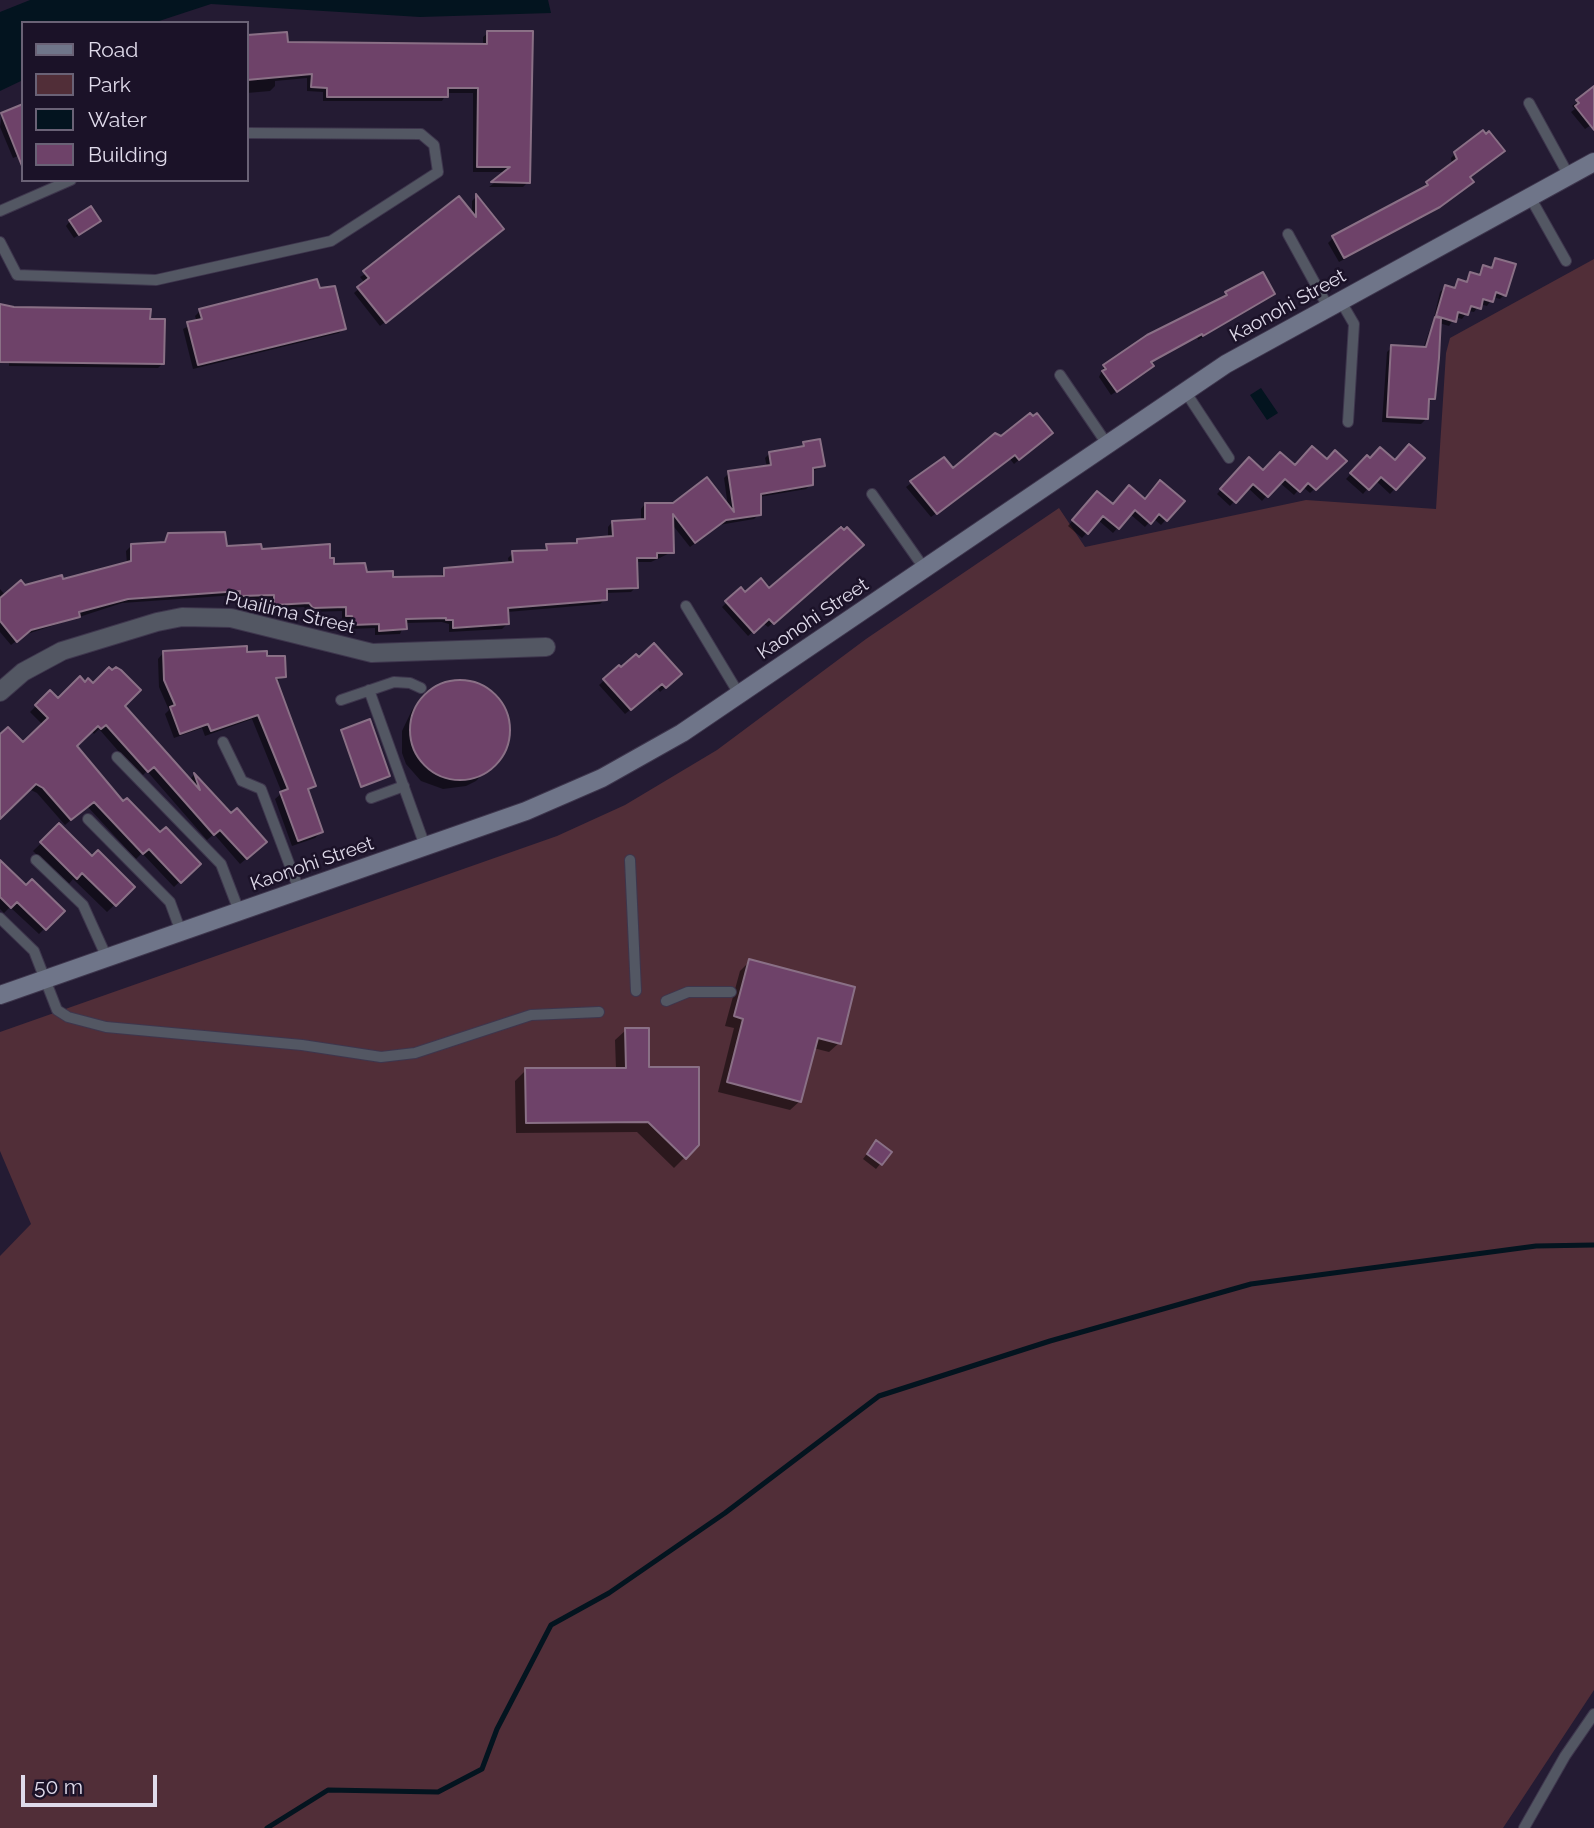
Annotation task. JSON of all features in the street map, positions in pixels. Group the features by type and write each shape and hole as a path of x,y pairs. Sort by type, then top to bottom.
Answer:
{"street":[{"name":"Kaonohi Street","path":"0,995 526,811 602,778 673,738 1185,391 1334,304 1594,162"},
{"name":"Puailima Street","path":"0,692 23,672 62,651 182,617 231,618 372,653 546,647"}],"lane":[{"path":"1529,103 1569,176"},
{"path":"0,242 17,275 156,280 331,241 438,172 434,145 421,134 248,133"},
{"path":"0,211 66,182"},
{"path":"1530,197 1566,261"},
{"path":"1288,234 1334,304 1354,324 1348,422"},
{"path":"1060,375 1107,444"},
{"path":"1185,391 1229,458"},
{"path":"872,494 924,568"},
{"path":"686,606 739,694"},
{"path":"341,700 400,681 421,688"},
{"path":"369,690 425,846"},
{"path":"223,742 242,781 261,789 299,890"},
{"path":"117,757 221,864 240,911"},
{"path":"371,798 404,786"},
{"path":"88,819 170,902 181,932"},
{"path":"36,860 83,905 107,958"},
{"path":"630,860 636,991"},
{"path":"0,918 34,951 57,1010 68,1017 106,1027 302,1045 381,1057 398,1057 531,1015 599,1012"},
{"path":"666,1001 688,992 731,992"},
{"path":"1524,1828 1565,1756 1594,1714"}],"green space":[{"path":"1594,259 1594,1690 1503,1828 0,1828 0,1256 31,1224 0,1151 0,1032 557,836 625,805 717,750 866,639 1059,508 1085,547 1306,500 1436,509 1446,353 1450,338"}],"water":[{"path":"30,0 548,0 551,13 420,17 211,4 159,21 21,21 21,81 0,91 0,12"},
{"path":"1261,388 1278,413 1267,420 1250,395"}],"building":[{"path":"487,31 533,31 530,183 491,182 510,167 477,167 478,88 448,88 448,97 327,97 327,88 311,87 312,74 248,80 248,35 287,32 288,42 487,44"},
{"path":"1594,86 1594,130 1575,106 1579,103 1576,100"},
{"path":"21,105 21,163 1,113"},
{"path":"1483,130 1486,134 1489,131 1505,151 1470,177 1474,182 1440,207 1344,258 1332,236 1428,185 1426,182 1457,159 1454,152"},
{"path":"476,194 504,229 386,323 357,287 369,278 363,271 459,196 476,217"},
{"path":"91,206 101,221 79,235 69,220"},
{"path":"1495,258 1516,264 1506,296 1496,292 1493,302 1483,299 1481,309 1471,306 1468,315 1458,312 1456,322 1436,316 1445,285 1455,288 1458,279 1467,282 1470,272 1480,275 1483,265 1492,268"},
{"path":"1263,272 1275,294 1203,336 1202,334 1151,362 1154,366 1117,392 1102,371 1106,369 1103,365 1147,335 1227,295 1225,292"},
{"path":"317,279 320,288 335,286 346,329 198,365 187,322 202,319 199,309"},
{"path":"0,304 14,307 151,309 150,319 165,319 164,364 0,362"},
{"path":"1435,317 1441,318 1439,358 1435,399 1429,399 1428,419 1387,417 1391,345 1426,347"},
{"path":"1030,413 1033,416 1037,413 1053,433 1019,460 1015,455 937,514 910,481 944,457 953,468 995,433 1001,436"},
{"path":"820,439 825,466 813,468 813,485 761,494 761,515 726,520 695,543 673,514 674,553 657,553 657,558 637,558 638,588 607,589 607,600 508,608 509,624 453,628 453,620 446,618 406,619 407,629 379,631 379,624 352,625 352,616 346,616 346,607 313,608 309,603 274,605 274,595 240,596 240,591 128,599 79,612 80,617 31,630 17,642 0,621 0,598 21,580 25,585 62,575 63,579 131,561 131,544 165,542 168,533 225,532 227,546 261,544 262,549 330,544 330,558 334,558 334,564 365,563 367,572 393,571 393,577 444,576 444,568 513,562 512,551 547,550 546,544 577,543 577,539 613,536 612,521 645,519 645,503 673,503 707,477 734,512 728,471 771,465 769,452 804,446 803,442"},
{"path":"1409,444 1425,458 1396,490 1381,477 1369,490 1350,473 1367,455 1370,458 1380,447 1395,460"},
{"path":"1312,446 1327,459 1335,450 1347,461 1316,490 1308,483 1300,492 1285,479 1268,497 1253,484 1236,503 1220,489 1249,457 1263,470 1280,452 1295,465"},
{"path":"1160,480 1185,501 1167,521 1159,514 1151,524 1135,510 1119,529 1103,516 1088,534 1072,520 1097,491 1113,504 1129,485 1145,499"},
{"path":"841,527 844,530 847,527 864,545 774,624 769,619 754,633 725,601 741,587 745,592 761,578 769,588"},
{"path":"654,643 682,674 666,688 662,684 631,710 603,679 636,654 639,657"},
{"path":"247,646 247,652 267,651 267,656 285,656 286,677 276,678 316,786 308,789 323,832 298,841 280,792 288,789 258,715 211,731 208,724 180,734 170,707 175,705 164,680 163,651"},
{"path":"109,667 112,670 116,667 121,670 141,690 125,706 200,790 194,773 231,813 237,808 267,842 247,859 220,830 214,835 154,767 148,772 106,725 101,729 98,726 77,746 123,801 127,798 160,832 166,827 201,864 181,883 149,849 143,854 94,802 71,820 43,788 36,784 0,819 0,734 8,727 23,742 48,718 35,705 50,690 58,698 80,676 85,682 88,678 93,683"},
{"path":"460,680 479,684 495,695 506,711 510,730 506,749 495,765 479,776 460,780 441,776 425,765 414,749 410,730 414,711 425,695 441,684"},
{"path":"370,719 390,776 361,787 341,730"},
{"path":"59,823 92,856 98,850 135,887 116,906 82,873 77,879 40,842"},
{"path":"0,860 26,885 32,879 65,911 46,930 17,902 11,908 0,897"},
{"path":"749,959 855,987 841,1044 818,1038 801,1102 727,1082 743,1019 734,1016"},
{"path":"625,1028 649,1028 649,1067 699,1067 699,1145 686,1159 648,1122 526,1123 525,1068 626,1068"},
{"path":"876,1140 892,1152 882,1165 867,1154"}],"waterway":[{"path":"267,1828 328,1790 438,1792 482,1769 497,1729 551,1625 609,1593 725,1513 879,1396 1050,1341 1251,1284 1536,1246 1594,1245"}]}
